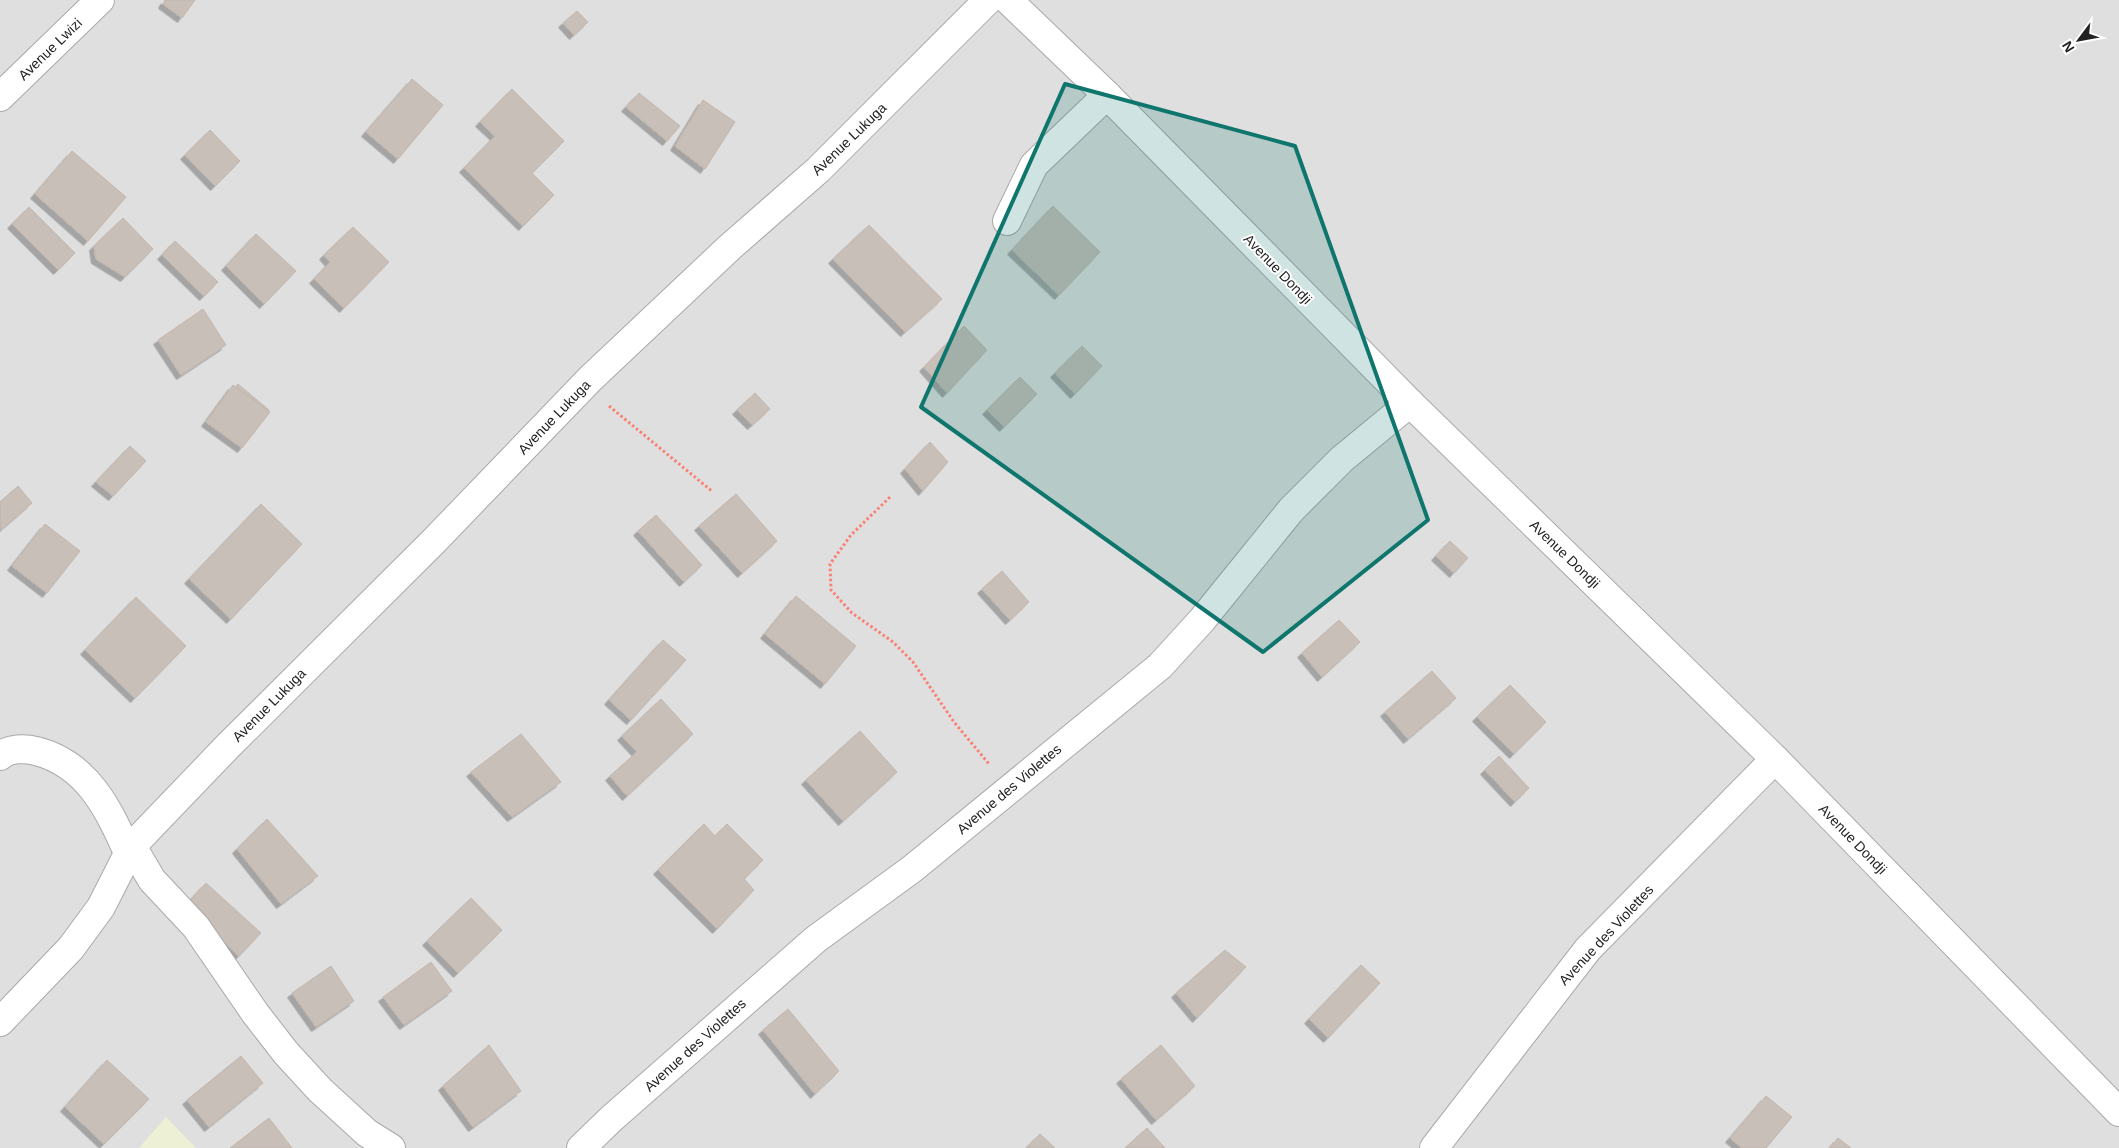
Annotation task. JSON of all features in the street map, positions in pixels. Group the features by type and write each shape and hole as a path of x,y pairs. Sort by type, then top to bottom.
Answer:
{"street":[{"name":"Avenue Lwizi","path":"0,97 100,0"},
{"name":"Avenue Lukuga","path":"0,1022 71,948 101,907 131,851 228,746 434,541 590,379 730,247 818,170 988,0"},
{"name":"Avenue Dondji","path":"1008,0 1107,95 1410,403 1775,759 2119,1112"},
{"path":"1007,221 1034,165 1107,95"},
{"name":"Avenue des Violettes","path":"581,1148 808,945 912,869 1160,666 1202,620 1291,510 1342,459 1410,403"},
{"path":"0,756 25,748 50,754 80,773 104,802 131,851 152,880 196,927 250,1007 286,1053 320,1090 367,1133 391,1148"},
{"name":"Avenue des Violettes","path":"1434,1148 1588,949 1775,759"}],"path":[{"path":"590,379 612,410 713,492"},
{"path":"890,497 851,535 830,564 831,590 852,613 893,642 913,662 954,722 1010,789"}],"highlighted area":[{"path":"1065,84 1295,146 1428,520 1263,652 921,407"}],"shaded area":[{"path":"0,0 2119,0 2119,1148 0,1148"}],"green space":[{"path":"166,1117 196,1148 139,1148"}],"building":[{"path":"165,0 195,0 182,18 163,4"},
{"path":"577,11 588,22 574,35 563,23"},
{"path":"412,79 443,105 398,159 366,132"},
{"path":"512,89 564,141 532,173 554,195 523,226 464,168 495,136 480,122"},
{"path":"639,93 680,126 667,141 626,107"},
{"path":"703,100 735,122 705,169 675,146"},
{"path":"210,130 240,161 215,186 185,155"},
{"path":"72,151 126,197 88,241 35,194"},
{"path":"1053,206 1100,252 1059,295 1012,250"},
{"path":"29,207 75,253 58,270 12,224"},
{"path":"123,218 153,249 125,277 96,259 94,246"},
{"path":"869,225 942,299 905,332 833,259"},
{"path":"353,227 389,262 344,308 314,279 330,262 324,255"},
{"path":"256,234 296,271 264,304 226,266"},
{"path":"175,241 218,282 204,296 162,255"},
{"path":"203,309 226,345 181,375 158,340"},
{"path":"964,326 987,350 947,393 924,367"},
{"path":"1082,346 1102,366 1075,394 1055,373"},
{"path":"1020,377 1037,394 1004,427 987,410"},
{"path":"238,384 269,410 242,443 211,419"},
{"path":"233,385 270,412 242,448 206,422"},
{"path":"755,393 770,409 752,425 737,410"},
{"path":"930,442 948,462 923,491 905,469"},
{"path":"130,446 146,461 113,496 96,482"},
{"path":"18,486 32,503 1,530 0,502"},
{"path":"736,494 777,541 742,573 699,526"},
{"path":"261,504 302,544 231,619 189,579"},
{"path":"656,515 702,565 684,582 638,531"},
{"path":"45,524 80,551 47,593 12,566"},
{"path":"1450,541 1468,558 1454,573 1436,556"},
{"path":"1002,571 1029,602 1010,620 982,589"},
{"path":"796,596 856,646 825,684 765,634"},
{"path":"136,597 186,646 135,698 85,650"},
{"path":"1339,620 1360,642 1322,677 1302,653"},
{"path":"663,640 686,660 631,720 609,700"},
{"path":"1432,671 1456,698 1408,739 1385,712"},
{"path":"1510,685 1546,722 1514,754 1477,717"},
{"path":"661,699 693,734 627,796 610,776 637,752 622,736"},
{"path":"860,731 897,772 843,821 806,780"},
{"path":"521,734 561,782 512,817 471,772"},
{"path":"1499,756 1529,788 1515,802 1485,770"},
{"path":"267,819 318,876 281,904 237,849"},
{"path":"704,824 715,836 727,824 763,860 744,879 754,890 717,929 658,870"},
{"path":"206,883 261,933 239,956 185,906"},
{"path":"471,898 502,930 458,973 427,941"},
{"path":"1225,950 1246,967 1197,1018 1176,993"},
{"path":"431,962 452,991 404,1025 383,997"},
{"path":"1361,965 1380,983 1328,1038 1309,1019"},
{"path":"331,966 354,1001 316,1027 292,993"},
{"path":"788,1009 839,1071 815,1094 763,1030"},
{"path":"489,1045 521,1091 473,1127 443,1086"},
{"path":"1161,1045 1195,1086 1156,1120 1121,1079"},
{"path":"241,1056 263,1083 209,1127 187,1100"},
{"path":"107,1060 149,1099 104,1144 65,1107"},
{"path":"1766,1096 1792,1117 1766,1148 1742,1148 1730,1138"},
{"path":"269,1118 292,1148 230,1148"},
{"path":"1147,1128 1165,1148 1125,1148"},
{"path":"1040,1134 1055,1148 1026,1148"},
{"path":"1838,1138 1851,1148 1830,1148"}]}
